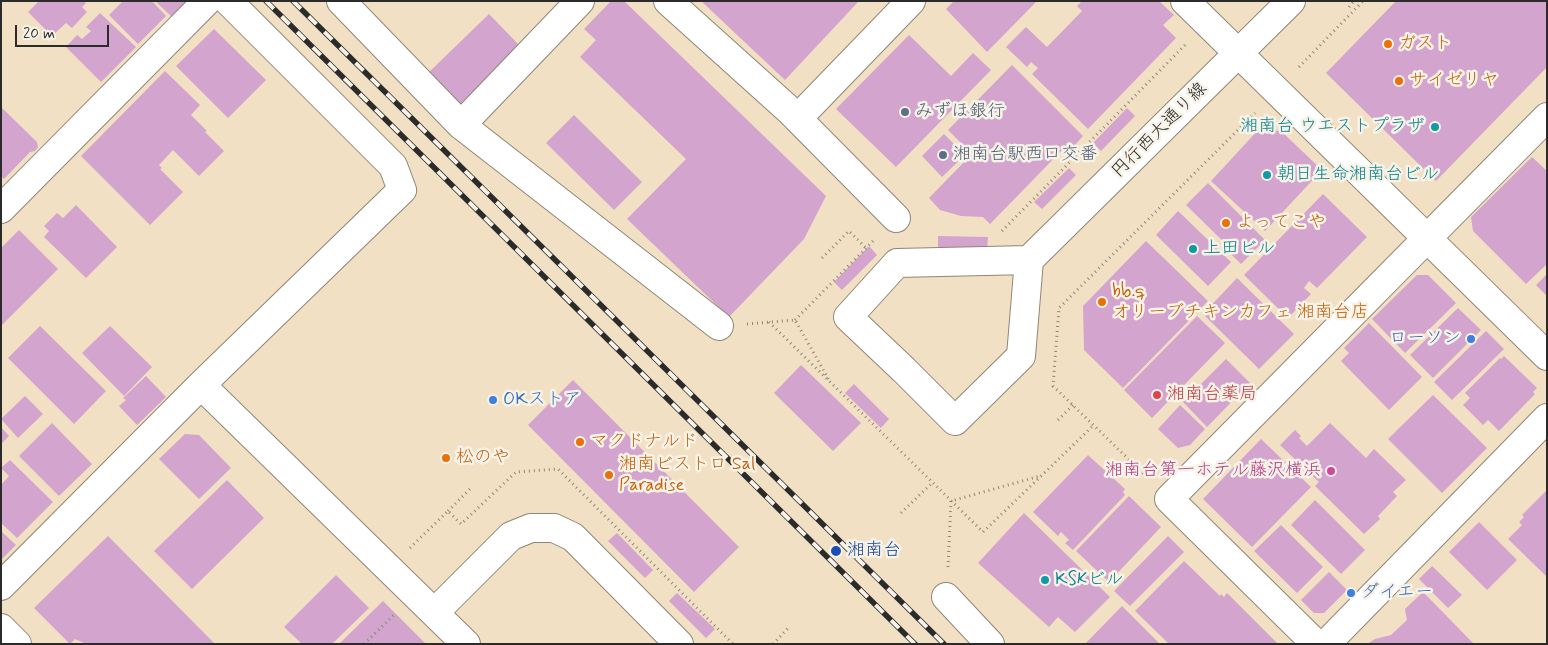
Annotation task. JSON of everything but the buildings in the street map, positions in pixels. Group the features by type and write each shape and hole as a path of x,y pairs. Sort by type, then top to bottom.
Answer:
{"street":[{"path":"1,209 207,1"},
{"path":"1,586 201,385 402,190 393,166 228,1"},
{"path":"341,1 461,125 719,326"},
{"path":"461,125 580,1"},
{"path":"668,1 798,118 911,1"},
{"path":"1185,1 1547,356"},
{"name":"円行西大通り線","path":"1029,260 1291,1"},
{"path":"790,111 896,218"},
{"path":"1316,644 1170,498 1547,117"},
{"path":"1029,260 1022,356 954,421 848,317 897,263 1029,260"},
{"path":"201,385 466,644"},
{"path":"1326,644 1547,418"},
{"path":"435,612 510,536 531,528 554,528 573,536 679,644"},
{"path":"946,598 990,644"},
{"path":"1,628 17,644"}],"path":[{"path":"1349,7 1354,1"},
{"path":"1299,67 1363,1"},
{"path":"1001,232 1189,41"},
{"path":"1170,498 1053,386 1059,308 1256,112"},
{"path":"719,326 795,320 896,218"},
{"path":"822,258 849,231 866,248"},
{"path":"795,320 832,385"},
{"path":"768,322 983,532 1094,425"},
{"path":"1058,420 1074,406"},
{"path":"951,501 1042,476"},
{"path":"901,513 932,483"},
{"path":"448,510 472,487"},
{"path":"946,598 951,501"},
{"path":"364,644 395,614"},
{"path":"773,644 790,626"}],"railway":[{"path":"266,1 915,644"},
{"path":"293,1 944,644"}],"place":[{"name":"ガスト","path":"1388,44"},
{"name":"サイゼリヤ","path":"1399,81"},
{"name":"みずほ銀行","path":"905,112"},
{"name":"湘南台 ウエストプラザ","path":"1435,127"},
{"name":"湘南台駅西口交番","path":"943,155"},
{"name":"朝日生命湘南台ビル","path":"1267,175"},
{"name":"よってこや","path":"1226,223"},
{"name":"上田ビル","path":"1193,249"},
{"name":"bb.q オリーブチキンカフェ 湘南台店","path":"1102,302"},
{"name":"ローソン","path":"1471,339"},
{"name":"湘南台薬局","path":"1157,395"},
{"name":"OKストア","path":"493,400"},
{"name":"マクドナルド","path":"580,442"},
{"name":"松のや","path":"446,458"},
{"name":"湘南台第一ホテル藤沢横浜","path":"1331,471"},
{"name":"湘南ビストロ Sal Paradise","path":"609,475"},
{"name":"湘南台","path":"836,551"},
{"name":"KSKビル","path":"1045,580"},
{"name":"ダイエー","path":"1351,593"}]}
